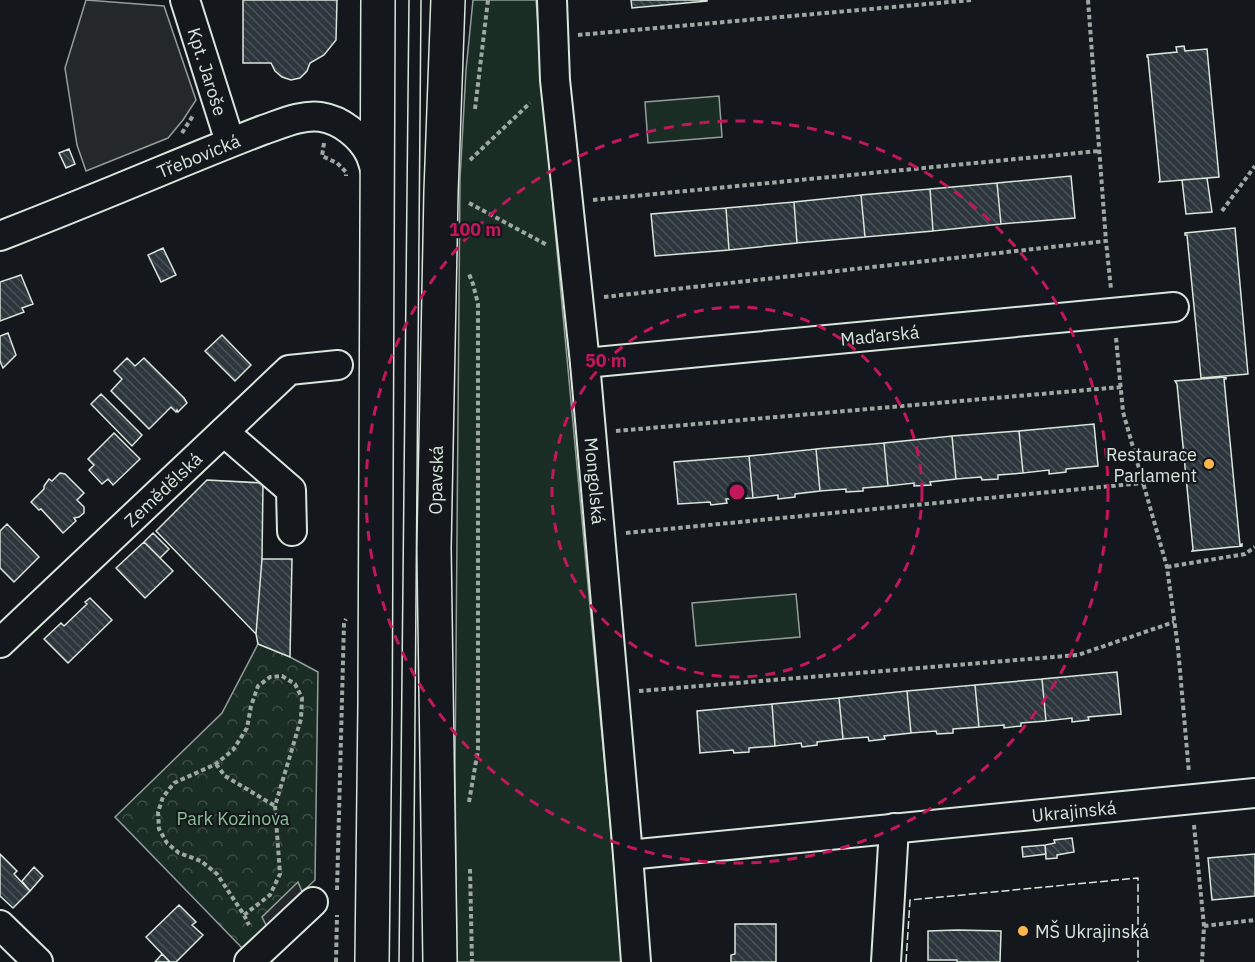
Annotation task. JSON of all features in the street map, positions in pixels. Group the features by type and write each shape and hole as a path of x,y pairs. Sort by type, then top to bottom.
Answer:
{"main road":[{"path":"372,962 362,179 378,0"},
{"name":"Opavská","path":"440,962 434,548 441,192 448,0"}],"street":[{"name":"Kpt. Jaroše","path":"185,0 230,142"},
{"name":"Mongolská","path":"552,0 555,80 585,363 636,962"},
{"name":"Třebovická","path":"0,236 230,142 296,119 313,116 341,124 358,137 370,155 362,179"},
{"name":"Maďarská","path":"585,363 1174,307"},
{"name":"Zemědělská","path":"0,643 289,369 338,365"},
{"path":"224,432 291,490 292,531"},
{"name":"Ukrajinská","path":"628,855 1255,793"},
{"path":"886,962 894,828"},
{"path":"255,956 325,906"},
{"path":"0,925 38,962"}],"path":[{"path":"474,115 488,0"},
{"path":"569,36 972,0"},
{"path":"1088,0 1106,241 1123,412 1167,567 1178,648 1204,926 1202,962"},
{"path":"470,150 469,161 555,80"},
{"path":"324,139 322,156 346,172 362,179"},
{"path":"568,203 1099,151"},
{"path":"1222,211 1255,166"},
{"path":"463,197 468,203 574,259"},
{"path":"594,298 1106,241"},
{"path":"467,268 478,304 478,750 469,811"},
{"path":"609,431 1121,387"},
{"path":"619,534 1143,483"},
{"path":"1167,567 1245,554 1255,548"},
{"path":"632,692 1078,655 1174,622"},
{"path":"244,915 270,895 280,874 275,806 301,719 302,698 295,684 282,676 270,677 258,686 247,728 233,750 216,764 174,783 163,797 158,812 159,829 167,843 179,852 201,861 217,874 244,915 255,956"},
{"path":"216,764 225,776 275,806"},
{"path":"470,869 472,962"},
{"path":"325,906 336,962"},
{"path":"1204,926 1255,920"}],"green space":[{"path":"473,0 536,0 623,962 457,962 455,773 460,179 466,70"},
{"path":"719,96 722,137 648,143 645,102"},
{"path":"796,594 800,637 696,646 692,603"},
{"name":"Park Kozinova","path":"258,644 318,672 315,880 243,949 115,817 222,713"}],"shaded area":[{"path":"86,0 164,6 196,100 168,138 86,171 77,145 65,68"},
{"path":"298,882 308,906 273,939 262,917"}],"building":[{"path":"243,0 337,0 336,40 324,55 310,63 307,71 300,78 291,80 282,77 271,63 243,63"},
{"path":"631,0 707,0 707,1 632,8"},
{"path":"1184,46 1185,51 1207,49 1219,177 1159,182 1147,55 1177,52 1176,47"},
{"path":"69,149 75,164 66,168 59,153"},
{"path":"1071,176 1075,218 1001,224 997,183"},
{"path":"1207,178 1212,212 1186,214 1182,180"},
{"path":"997,183 1001,224 933,231 930,189"},
{"path":"930,189 933,231 865,237 861,195"},
{"path":"861,195 865,237 797,243 794,202"},
{"path":"794,202 797,243 729,250 726,208"},
{"path":"726,208 729,250 655,256 651,214"},
{"path":"1235,228 1248,374 1201,378 1185,233"},
{"path":"163,248 176,275 161,282 148,255"},
{"path":"21,275 33,304 22,308 24,312 0,321 0,282"},
{"path":"8,333 16,355 3,368 0,361 0,336"},
{"path":"222,335 251,365 235,381 205,351"},
{"path":"127,358 135,366 144,358 187,403 178,412 171,407 149,429 111,391 122,379 114,371"},
{"name":"Restaurace Parlament","path":"1226,377 1224,379 1240,545 1242,546 1192,551 1175,381"},
{"path":"101,394 142,435 132,446 91,404"},
{"path":"1094,424 1098,466 1066,469 1066,472 1049,474 1049,470 1023,473 1019,431"},
{"path":"1019,431 1023,473 998,475 998,479 982,480 981,477 956,479 952,436"},
{"path":"114,433 140,459 113,485 108,479 102,484 89,470 94,465 88,459"},
{"path":"952,436 956,479 930,482 931,485 914,486 914,483 888,486 884,443"},
{"path":"884,443 888,486 863,488 863,491 846,492 846,489 820,491 816,449"},
{"path":"816,449 820,491 778,499 778,495 753,498 749,456"},
{"path":"749,456 753,498 726,499 727,503 711,505 710,502 678,504 674,462"},
{"path":"60,473 65,474 84,493 77,500 84,507 84,513 74,518 76,521 63,533 41,509 39,510 31,502 44,489 49,479 52,481"},
{"path":"207,480 263,483 262,559 256,634 156,531"},
{"path":"7,524 39,557 14,582 0,568 0,531"},
{"path":"153,533 169,549 160,558 144,542"},
{"path":"144,542 173,571 145,598 116,568"},
{"path":"262,559 292,559 290,657 258,644 256,634"},
{"path":"90,598 112,620 68,663 44,639 61,623 64,626 87,604 85,602"},
{"path":"1117,672 1121,714 1088,717 1089,720 1072,722 1072,718 1046,721 1042,679"},
{"path":"1042,679 1046,721 1021,723 1021,726 1004,728 1004,725 979,727 975,685"},
{"path":"975,685 979,727 953,729 953,733 937,734 936,731 911,733 907,691"},
{"path":"907,691 911,733 884,736 885,739 869,741 868,737 843,739 839,698"},
{"path":"839,698 843,739 817,742 817,745 802,747 801,743 775,746 772,704"},
{"path":"772,704 775,746 749,748 749,752 734,753 733,750 700,753 697,711"},
{"path":"1072,838 1074,852 1046,859 1045,845 1055,843 1054,840"},
{"path":"1045,845 1046,854 1023,857 1022,847"},
{"path":"0,854 17,871 14,874 30,891 13,908 0,896"},
{"path":"1255,854 1255,896 1212,900 1208,858"},
{"path":"34,867 43,876 30,891 22,881"},
{"path":"179,905 196,922 192,925 203,935 176,962 170,962 146,937"},
{"path":"735,924 776,924 776,962 731,962 731,955 735,954"},
{"path":"928,931 1001,931 1000,962 928,960"},
{"path":"162,954 170,962 155,962"}],"tram line":[{"path":"399,962 409,0"},
{"path":"413,962 421,0"}],"fence":[{"path":"906,962 910,900 1138,878 1138,962"}],"place":[{"name":"Restaurace Parlament","path":"1209,464"},
{"name":"MŠ Ukrajinská","path":"1023,931"}]}
